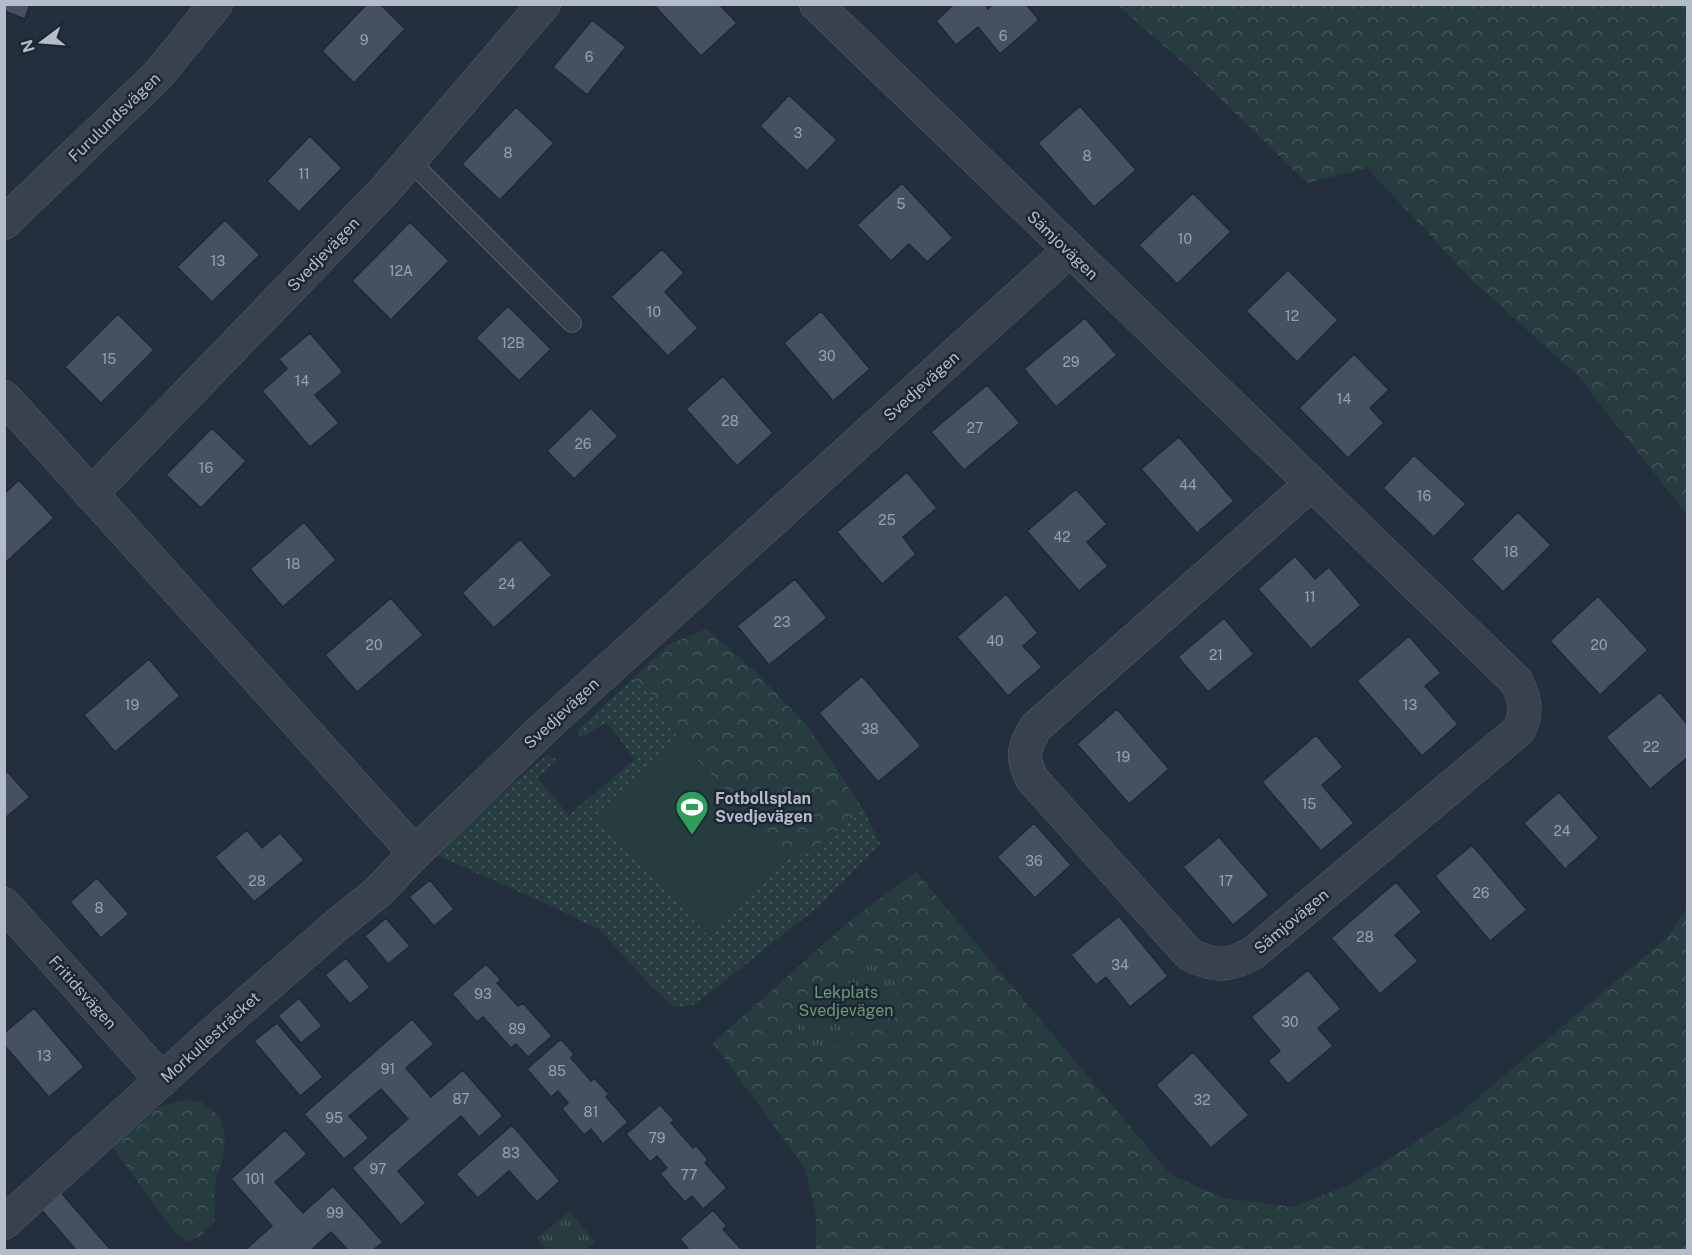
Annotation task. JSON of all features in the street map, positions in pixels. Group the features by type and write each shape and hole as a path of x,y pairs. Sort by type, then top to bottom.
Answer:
{"street":[{"name":"Furulundsvägen","path":"4,223 158,75 216,4"},
{"name":"Svedjevägen","path":"91,494 384,191 543,4"},
{"name":"Sämjovägen","path":"816,4 1516,681 1523,694 1524,720 1519,730 1253,953 1238,962 1222,964 1204,962 1189,954 1032,780 1025,765 1023,753 1036,727 1311,484"},
{"name":"Svedjevägen","path":"415,853 544,728 1069,251"},
{"path":"4,397 415,853"},
{"name":"Morkullesträcket","path":"4,1223 221,1026 378,892 415,853"},
{"name":"Fritidsvägen","path":"4,904 162,1080"}],"lane":[{"path":"410,161 572,323"}],"green space":[{"path":"1118,5 1687,5 1687,515 1578,376 1474,282 1367,168 1307,183 1188,67"},
{"path":"706,629 757,673 808,727 863,809 809,853 788,858 678,739 651,693 632,679 668,645"},
{"path":"632,679 651,693 678,739 809,853 863,809 880,844 818,907 694,1005 674,1007 652,987 600,930 432,853 548,754 557,760 537,778 569,815 635,759 606,722 581,738 577,731"},
{"name":"Fotbollsplan Svedjevägen","path":"678,739 788,858 706,934 596,815"},
{"path":"916,872 1171,1175 1223,1198 1293,1207 1349,1185 1460,1113 1669,936 1687,907 1687,1250 816,1250 816,1215 805,1168 713,1043 842,928"},
{"name":"Lekplats Svedjevägen","path":"869,944 906,985 824,1058 787,1017"},
{"path":"183,1100 202,1102 220,1117 225,1137 223,1158 217,1174 214,1196 215,1220 201,1236 188,1242 175,1233 111,1145 139,1119 160,1107"},
{"path":"570,1211 595,1242 584,1250 547,1250 537,1238"}],"building":[{"path":"4,4 30,4 25,19 4,11"},
{"path":"367,4 380,4 405,29 354,83 322,51"},
{"path":"653,4 719,4 737,23 701,56"},
{"path":"954,4 985,4 988,9 993,4 1026,4 1039,20 1000,54 978,27 956,45 936,21"},
{"path":"592,20 626,47 587,95 553,67"},
{"path":"789,95 837,140 807,171 760,126"},
{"path":"1080,106 1136,170 1094,207 1038,143"},
{"path":"516,107 554,143 500,200 462,164"},
{"path":"310,136 342,168 299,212 267,181"},
{"path":"902,183 953,238 927,262 909,244 891,261 857,225"},
{"path":"1193,193 1231,232 1177,284 1139,245"},
{"path":"225,220 260,255 212,302 177,267"},
{"path":"410,222 449,261 391,320 352,281"},
{"path":"662,249 684,273 665,292 698,328 668,356 611,297"},
{"path":"1288,270 1338,320 1297,362 1246,311"},
{"path":"508,306 551,349 519,381 476,338"},
{"path":"821,311 870,369 833,401 784,343"},
{"path":"118,314 154,350 101,403 65,367"},
{"path":"1085,318 1117,355 1056,407 1024,369"},
{"path":"310,333 343,372 315,395 339,423 310,447 262,391 287,369 279,359"},
{"path":"1354,354 1389,390 1370,408 1384,423 1348,458 1299,408"},
{"path":"723,376 773,433 737,466 686,409"},
{"path":"987,385 1020,423 964,470 931,432"},
{"path":"591,408 618,436 574,479 547,451"},
{"path":"212,428 246,461 201,508 166,475"},
{"path":"1179,437 1234,501 1197,533 1141,469"},
{"path":"1414,455 1466,504 1434,537 1383,488"},
{"path":"907,472 937,508 903,537 916,554 882,584 837,532"},
{"path":"19,480 54,518 4,564 4,494"},
{"path":"1076,489 1107,524 1087,542 1108,566 1079,591 1027,531"},
{"path":"1518,512 1551,545 1503,592 1471,559"},
{"path":"304,522 336,560 283,607 250,569"},
{"path":"520,539 552,575 494,628 462,593"},
{"path":"1295,556 1315,579 1329,567 1361,605 1311,649 1258,589"},
{"path":"795,579 827,618 769,665 737,626"},
{"path":"1006,594 1038,633 1023,646 1042,667 1008,696 957,637"},
{"path":"1598,596 1648,650 1600,695 1550,641"},
{"path":"391,598 423,635 357,692 325,655"},
{"path":"1224,618 1254,654 1208,692 1178,657"},
{"path":"1409,636 1441,673 1425,686 1458,724 1422,756 1357,681"},
{"path":"149,659 180,696 115,752 84,715"},
{"path":"862,676 921,746 878,782 819,713"},
{"path":"1660,692 1688,725 1688,757 1650,789 1606,737"},
{"path":"1117,709 1169,769 1129,804 1077,744"},
{"path":"1316,735 1343,767 1322,785 1354,823 1321,851 1262,782"},
{"path":"4,768 30,797 4,819"},
{"path":"1559,792 1599,838 1565,869 1524,823"},
{"path":"1034,823 1071,865 1035,898 997,857"},
{"path":"247,830 262,848 280,833 304,860 254,902 215,857"},
{"path":"1219,837 1269,895 1233,925 1183,867"},
{"path":"1472,845 1527,910 1490,941 1435,876"},
{"path":"97,878 129,914 101,938 70,902"},
{"path":"430,880 454,909 434,926 409,897"},
{"path":"1396,882 1422,912 1395,935 1418,961 1380,994 1331,938"},
{"path":"1119,916 1168,976 1130,1007 1106,977 1096,985 1071,955"},
{"path":"386,918 410,946 388,964 365,936"},
{"path":"346,958 370,987 350,1004 325,975"},
{"path":"486,964 501,980 497,983 518,1006 523,1003 552,1036 528,1057 516,1044 511,1048 483,1017 477,1022 452,994"},
{"path":"1308,970 1341,1009 1318,1028 1333,1046 1288,1084 1268,1061 1280,1051 1251,1017"},
{"path":"299,998 322,1026 301,1043 278,1016"},
{"path":"34,1008 84,1067 49,1097 4,1045 4,1033"},
{"path":"412,1019 434,1044 406,1068 431,1097 463,1070 503,1116 479,1137 461,1116 398,1171 426,1203 401,1225 352,1168 408,1119 381,1089 349,1116 369,1138 344,1159 304,1114"},
{"path":"277,1023 323,1077 300,1096 254,1041"},
{"path":"561,1039 574,1054 571,1058 591,1081 594,1078 609,1094 606,1097 628,1122 603,1144 591,1129 584,1135 562,1109 568,1103 558,1091 551,1097 527,1069"},
{"path":"1193,1052 1249,1115 1211,1148 1156,1085"},
{"path":"660,1105 674,1120 671,1123 693,1148 696,1145 708,1160 705,1163 727,1188 703,1209 692,1196 685,1202 660,1174 667,1168 657,1156 650,1162 626,1134"},
{"path":"512,1125 560,1181 537,1202 509,1171 478,1198 456,1174"},
{"path":"285,1130 307,1154 275,1182 303,1213 333,1186 383,1242 373,1250 348,1250 331,1232 311,1250 245,1250 272,1226 231,1179"},
{"path":"58,1189 111,1250 76,1250 38,1206"},
{"path":"713,1210 727,1226 723,1229 742,1250 689,1250 680,1239"}],"place":[{"name":"Fotbollsplan Svedjevägen","path":"692,836"}]}
